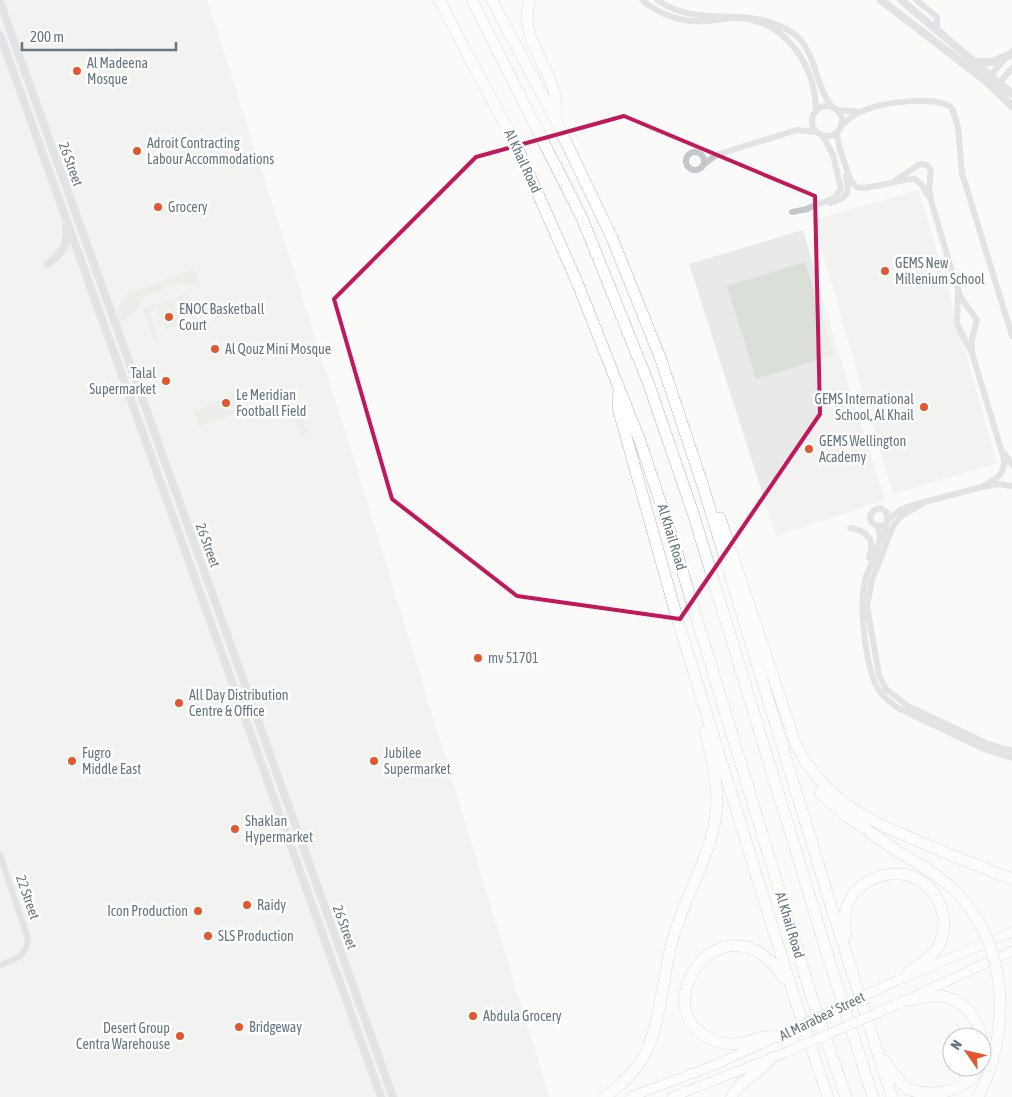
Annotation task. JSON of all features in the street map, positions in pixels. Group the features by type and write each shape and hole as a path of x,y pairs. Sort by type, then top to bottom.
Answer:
{"highway":[{"name":"Al Khail Road","path":"440,0 520,151 620,386 670,531 811,995 846,1097"},
{"name":"Al Khail Road","path":"472,0 582,218 648,382 693,513 830,966 873,1097"},
{"path":"492,0 555,119 612,238 637,297 702,483 892,1097"},
{"path":"530,0 527,10 527,26 554,93 557,106 555,119"},
{"path":"620,386 617,395 618,408 678,621 792,990 828,1097"},
{"path":"702,483 709,490 714,500 795,742 814,775 834,796 866,818 1012,879"},
{"path":"604,1097 634,1070 650,1041 674,934 706,855 714,827 716,780 694,687 695,673"},
{"path":"814,775 818,789 835,807 945,882 960,896 979,924 994,960 1001,995 1000,1030 992,1068 978,1097"},
{"path":"848,959 849,950 844,922 847,907 854,893 865,883 879,876 893,874 908,875 932,891 942,909 944,925 941,941 933,954 902,978"},
{"path":"778,1036 768,1036 734,1045 709,1038 696,1028 687,1011 685,990 688,979 700,960 708,953 738,946 758,951 766,956 792,990"},
{"path":"902,1002 940,996 957,1002 967,1010 979,1027"},
{"path":"879,1053 902,1084 910,1090 929,1096 952,1093 963,1087 971,1077"},
{"path":"731,1097 739,1084 764,1067 770,1059"},
{"path":"822,1097 824,1084"}],"main road":[{"name":"Al Marabea' Street","path":"630,1097 715,1065 902,978 1012,932"},
{"name":"Al Marabea' Street","path":"672,1097 788,1052 902,1002 1012,950"}],"street":[{"path":"642,0 658,11 678,19 704,22 730,18 745,19 759,22 779,32 794,48 806,67 814,93 816,111"},
{"path":"657,0 676,9 690,12 734,9"},
{"path":"881,0 988,78 997,86 1012,106"},
{"path":"901,0 974,62 988,78"},
{"path":"916,0 937,17 937,29"},
{"name":"26 Street","path":"0,2 393,1097"},
{"path":"742,9 771,17 798,36 810,54 823,93 842,119 841,126"},
{"name":"26 Street","path":"0,35 380,1097"},
{"path":"988,78 1010,53"},
{"path":"974,62 992,62 1010,53"},
{"path":"997,86 1012,68"},
{"path":"997,86 1012,94"},
{"path":"797,130 830,136 860,112 887,104 907,101 944,103 955,112 962,173 1012,336"},
{"path":"716,155 691,153 686,163 694,170 699,169 716,155 797,130 812,118 816,111 825,106 860,112"},
{"path":"806,209 834,198 841,189 833,155 820,134 812,126 812,118"},
{"path":"837,132 838,145 853,184 860,188 896,180 918,181 932,204"},
{"path":"700,153 704,158 704,164"},
{"path":"896,180 917,165 927,165 931,170 929,188 932,204 958,292 958,324 972,353 1002,449 1012,465"},
{"path":"792,212 839,201 846,196 849,190 847,169"},
{"path":"48,264 60,254 66,245 67,233 64,213"},
{"path":"79,254 93,262"},
{"path":"958,292 978,320 972,339 972,353"},
{"path":"982,486 1003,472 1002,449"},
{"path":"1012,486 998,484 982,486 905,508 883,524 880,540 865,581 863,614 873,678 877,687 890,702 974,744 1012,758"},
{"path":"924,503 898,519 882,551 872,580 869,601 869,625 878,670 886,689 913,708 988,744 1012,751"},
{"path":"882,551 883,524"},
{"path":"850,528 865,532 872,543 859,593 860,611 863,614"},
{"path":"869,601 882,674 888,686 915,705 985,738 1012,747"},
{"path":"214,633 226,632"},
{"name":"22 Street","path":"0,855 26,930 27,947 18,958 0,965"}],"highlighted area":[{"path":"624,116 815,196 820,414 680,619 517,596 392,499 334,299 476,157"}],"shaded area":[{"path":"0,0 207,0 353,456 549,1097 0,1097"},
{"path":"919,190 997,463 893,494 813,220"},
{"path":"803,230 841,362 885,500 776,536 689,264"},
{"path":"805,262 834,355 756,379 727,286"},
{"path":"194,269 200,288 181,283 145,296 134,314 117,324 119,307 128,293"},
{"path":"185,294 189,295 200,327 196,329 186,298 177,301 176,297"},
{"name":"ENOC Basketball Court","path":"173,299 180,325 166,329 157,308 149,312 159,342 155,343 143,309"},
{"name":"Le Meridian Football Field","path":"235,394 241,412 199,427 194,411"},
{"path":"300,409 309,434 302,436 292,412"}],"place":[{"name":"Al Madeena Mosque","path":"77,71"},
{"name":"Adroit Contracting Labour Accommodations","path":"137,151"},
{"name":"Grocery","path":"158,207"},
{"name":"GEMS New Millenium School","path":"885,271"},
{"name":"ENOC Basketball Court","path":"169,317"},
{"name":"Al Qouz Mini Mosque","path":"215,349"},
{"name":"Talal Supermarket","path":"166,381"},
{"name":"Le Meridian Football Field","path":"226,403"},
{"name":"GEMS International School, Al Khail","path":"924,407"},
{"name":"GEMS Wellington Academy","path":"809,449"},
{"name":"mv 51701","path":"478,658"},
{"name":"All Day Distribution Centre & Office","path":"179,703"},
{"name":"Fugro Middle East","path":"72,761"},
{"name":"Jubilee Supermarket","path":"374,761"},
{"name":"Shaklan Hypermarket","path":"235,829"},
{"name":"Raidy","path":"247,905"},
{"name":"Icon Production","path":"198,911"},
{"name":"SLS Production","path":"208,936"},
{"name":"Abdula Grocery","path":"473,1016"},
{"name":"Bridgeway","path":"239,1027"},
{"name":"Desert Group Centra Warehouse","path":"180,1036"}]}
